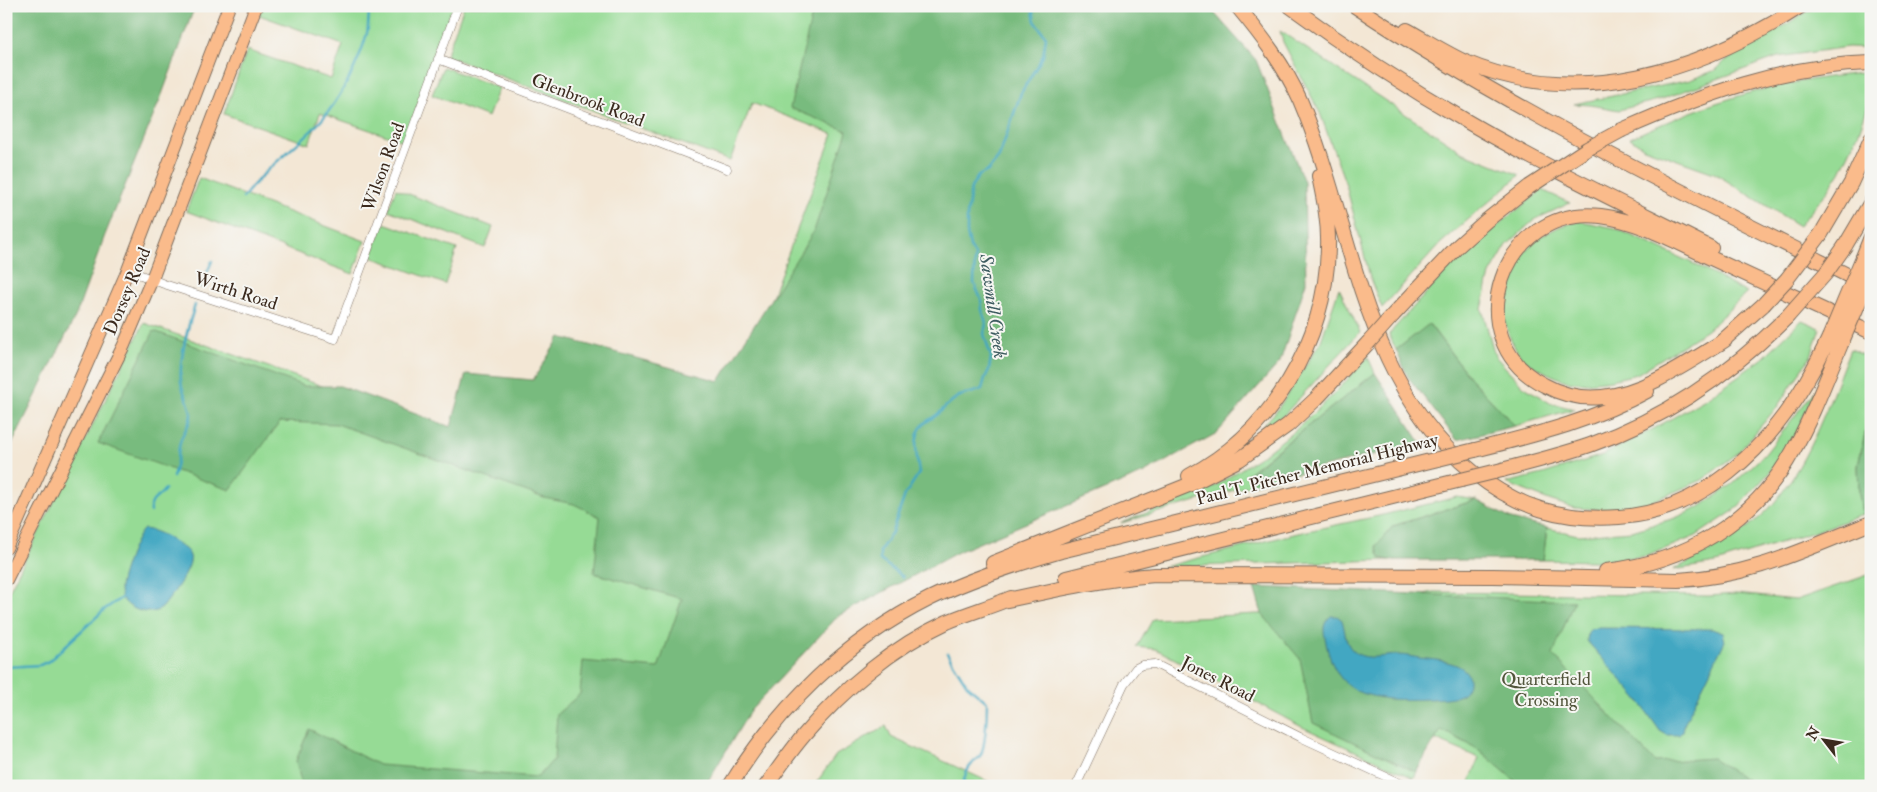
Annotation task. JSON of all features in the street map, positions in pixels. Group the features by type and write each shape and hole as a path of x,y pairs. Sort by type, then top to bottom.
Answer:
{"highway":[{"path":"1237,6 1262,38 1299,98 1320,152 1370,315 1388,359 1405,391 1442,443 1464,464 1490,486 1538,509 1568,516 1598,518 1632,516 1666,508 1688,499 1713,485 1738,466 1763,441 1785,414 1835,341 1871,274"},
{"path":"1290,6 1374,65 1468,122 1871,331"},
{"path":"1355,6 1442,63 1514,104 1871,287"},
{"path":"1366,6 1464,61 1512,76 1536,81 1557,84 1582,84 1610,83 1641,77 1695,61 1760,32 1801,6"},
{"path":"875,631 925,595 968,572 1208,476 1264,443 1316,400 1458,246 1529,187 1587,149 1622,130 1726,89 1764,78 1848,64 1871,63"},
{"path":"1123,511 1200,470 1243,438 1278,399 1304,354 1322,300 1328,247 1326,211 1299,98"},
{"name":"Paul T. Pitcher Memorial Highway","path":"730,786 761,739 814,680 843,655 875,631 929,599 972,580 1012,565 1061,551 1547,432 1602,413 1666,381 1725,340 1787,279 1821,234 1851,183 1871,139"},
{"path":"766,786 805,733 835,702 863,677 925,634 948,622 1037,587 1068,577 1502,470 1590,445 1653,418 1712,382 1744,358 1788,317 1845,246 1871,202"},
{"path":"1725,340 1682,366 1642,386 1603,397 1568,395 1538,382 1524,372 1515,362 1506,347 1499,329 1497,312 1498,292 1503,273 1511,257 1523,242 1535,232 1549,224 1566,218 1582,215 1601,216 1650,230 1871,331"},
{"path":"1738,220 1871,279"},
{"path":"1493,576 1631,568 1679,554 1700,544 1721,531 1745,512 1780,473 1794,451 1806,426 1862,256 1871,237"},
{"path":"1003,601 1071,586 1119,578 1155,575 1703,578 1748,570 1770,563 1871,523"}],"main road":[{"name":"Dorsey Road","path":"6,548 128,270 229,6"},
{"name":"Dorsey Road","path":"6,580 124,345 152,280 256,6"},
{"path":"74,445 66,438 64,427 78,386"}],"street":[{"name":"Wilson Road","path":"335,339 458,6"},
{"name":"Glenbrook Road","path":"438,59 727,168"},
{"name":"Wirth Road","path":"128,270 152,280 335,339"},
{"name":"Jones Road","path":"1076,786 1124,684 1136,668 1148,663 1155,664 1292,733 1406,786"}],"green space":[{"path":"6,6 195,6 161,97 105,235 76,315 6,456"},
{"path":"263,6 346,6 357,10 359,6 453,6 405,142 320,113 309,144 224,114 247,50 331,79 343,45 259,15"},
{"path":"464,6 1153,6 872,566 682,786 6,786 6,597 144,323 690,516 833,134 752,103 730,161 446,56"},
{"path":"814,6 1208,6 1256,60 1304,182 1306,282 1280,362 1217,433 1144,473 960,551 838,616 750,711 705,786 302,786 296,761 309,729 379,765 538,777 554,759 557,714 580,694 583,661 658,668 682,599 594,573 600,517 574,504 544,498 337,424 280,422 230,490 98,443 154,331 304,386 340,386 451,427 466,374 533,380 560,337 719,381 814,231 847,131 790,108"},
{"path":"1817,6 1871,6 1871,48 1848,47 1778,57 1662,99 1619,110 1574,104 1690,80 1716,70 1725,61"},
{"path":"1280,31 1464,153 1520,175 1441,243 1382,308 1371,281 1346,185 1320,113 1283,42"},
{"path":"443,67 499,88 488,117 432,95"},
{"path":"1871,72 1871,97 1859,132 1840,172 1827,192 1799,226 1714,173 1644,148 1630,138 1691,112 1764,89 1835,76"},
{"path":"199,178 365,241 353,274 186,211"},
{"path":"396,189 493,227 485,248 388,210"},
{"path":"1542,190 1570,203 1534,220 1507,245 1490,274 1482,309 1495,356 1505,367 1523,386 1550,403 1574,409 1515,426 1469,377 1430,325 1396,350 1389,334 1446,271 1493,229"},
{"path":"1580,221 1615,228 1692,263 1747,293 1707,330 1637,374 1587,383 1566,381 1549,374 1526,362 1516,350 1504,319 1503,300 1514,266 1535,239 1561,226"},
{"path":"384,223 457,249 445,284 371,257"},
{"path":"1339,288 1360,332 1284,415 1253,437 1278,409 1321,341"},
{"path":"1802,320 1820,328 1811,356 1777,407 1738,453 1702,480 1646,504 1609,510 1574,508 1506,483 1543,474 1603,455 1655,428 1707,398 1762,359"},
{"path":"1429,324 1469,377 1515,426 1457,440 1408,377 1396,350"},
{"path":"1850,349 1871,359 1871,405 1858,466 1862,515 1716,563 1673,570 1741,532 1774,503 1787,486 1809,448"},
{"path":"1368,357 1375,373 1246,475 1258,483 1121,523 1215,486 1267,452 1297,429 1332,396"},
{"path":"1375,373 1421,443 1258,483 1246,476 1278,450"},
{"path":"1815,390 1795,436 1769,473 1735,510 1696,536 1647,556 1597,561 1543,560 1547,528 1578,535 1632,531 1675,518 1698,508 1733,484 1765,454"},
{"path":"1871,405 1871,511 1862,515 1858,466"},
{"path":"1457,497 1476,500 1393,526 1380,558 1389,560 1163,567 1298,533"},
{"path":"1476,500 1511,519 1547,528 1543,560 1389,560 1380,558 1376,546 1393,526"},
{"name":"Quarterfield Crossing","path":"1871,574 1871,786 1468,786 1479,758 1432,738 1414,778 1300,726 1156,649 1137,647 1153,619 1320,611 1434,592 1709,596 1736,594 1796,600"},
{"path":"1254,587 1574,601 1553,655 1655,762 1712,758 1748,781 1745,786 1521,786 1478,749 1441,730 1416,772 1313,723 1300,659 1262,614"},
{"path":"886,726 891,737 998,786 814,786 836,755"}],"water":[{"path":"144,529 166,537 185,549 190,556 185,574 171,597 163,607 151,612 137,610 130,606 121,596 120,590 122,577 129,558 137,539"},
{"path":"1331,616 1337,616 1342,620 1349,646 1356,653 1366,657 1401,655 1451,663 1465,670 1468,676 1469,683 1465,692 1455,697 1437,699 1388,699 1356,690 1338,674 1329,656 1324,628"},
{"path":"1591,629 1712,629 1723,633 1725,641 1685,722 1683,731 1679,735 1667,735 1660,731 1637,698 1587,641 1588,632"}],"waterway":[{"path":"243,198 260,178 327,114 348,81 364,45 368,30 370,6"},
{"name":"Sawmill Creek","path":"903,577 880,560 880,551 892,532 905,495 919,473 916,453 918,433 926,422 954,400 982,389 989,370 991,357 984,334 986,323 981,299 974,283 975,255 970,247 967,233 967,216 971,188 978,176 988,171 999,157 1021,93 1043,56 1046,37 1035,21 1032,6"},
{"path":"201,287 212,261"},
{"path":"173,477 181,439 191,418 182,385 181,363 195,305"},
{"path":"151,512 153,501 165,489"},
{"path":"6,667 40,665 49,661 105,609 124,596"},
{"name":"Sawmill Creek","path":"947,653 967,685 987,702 984,745 979,757 968,769 963,786"}]}
